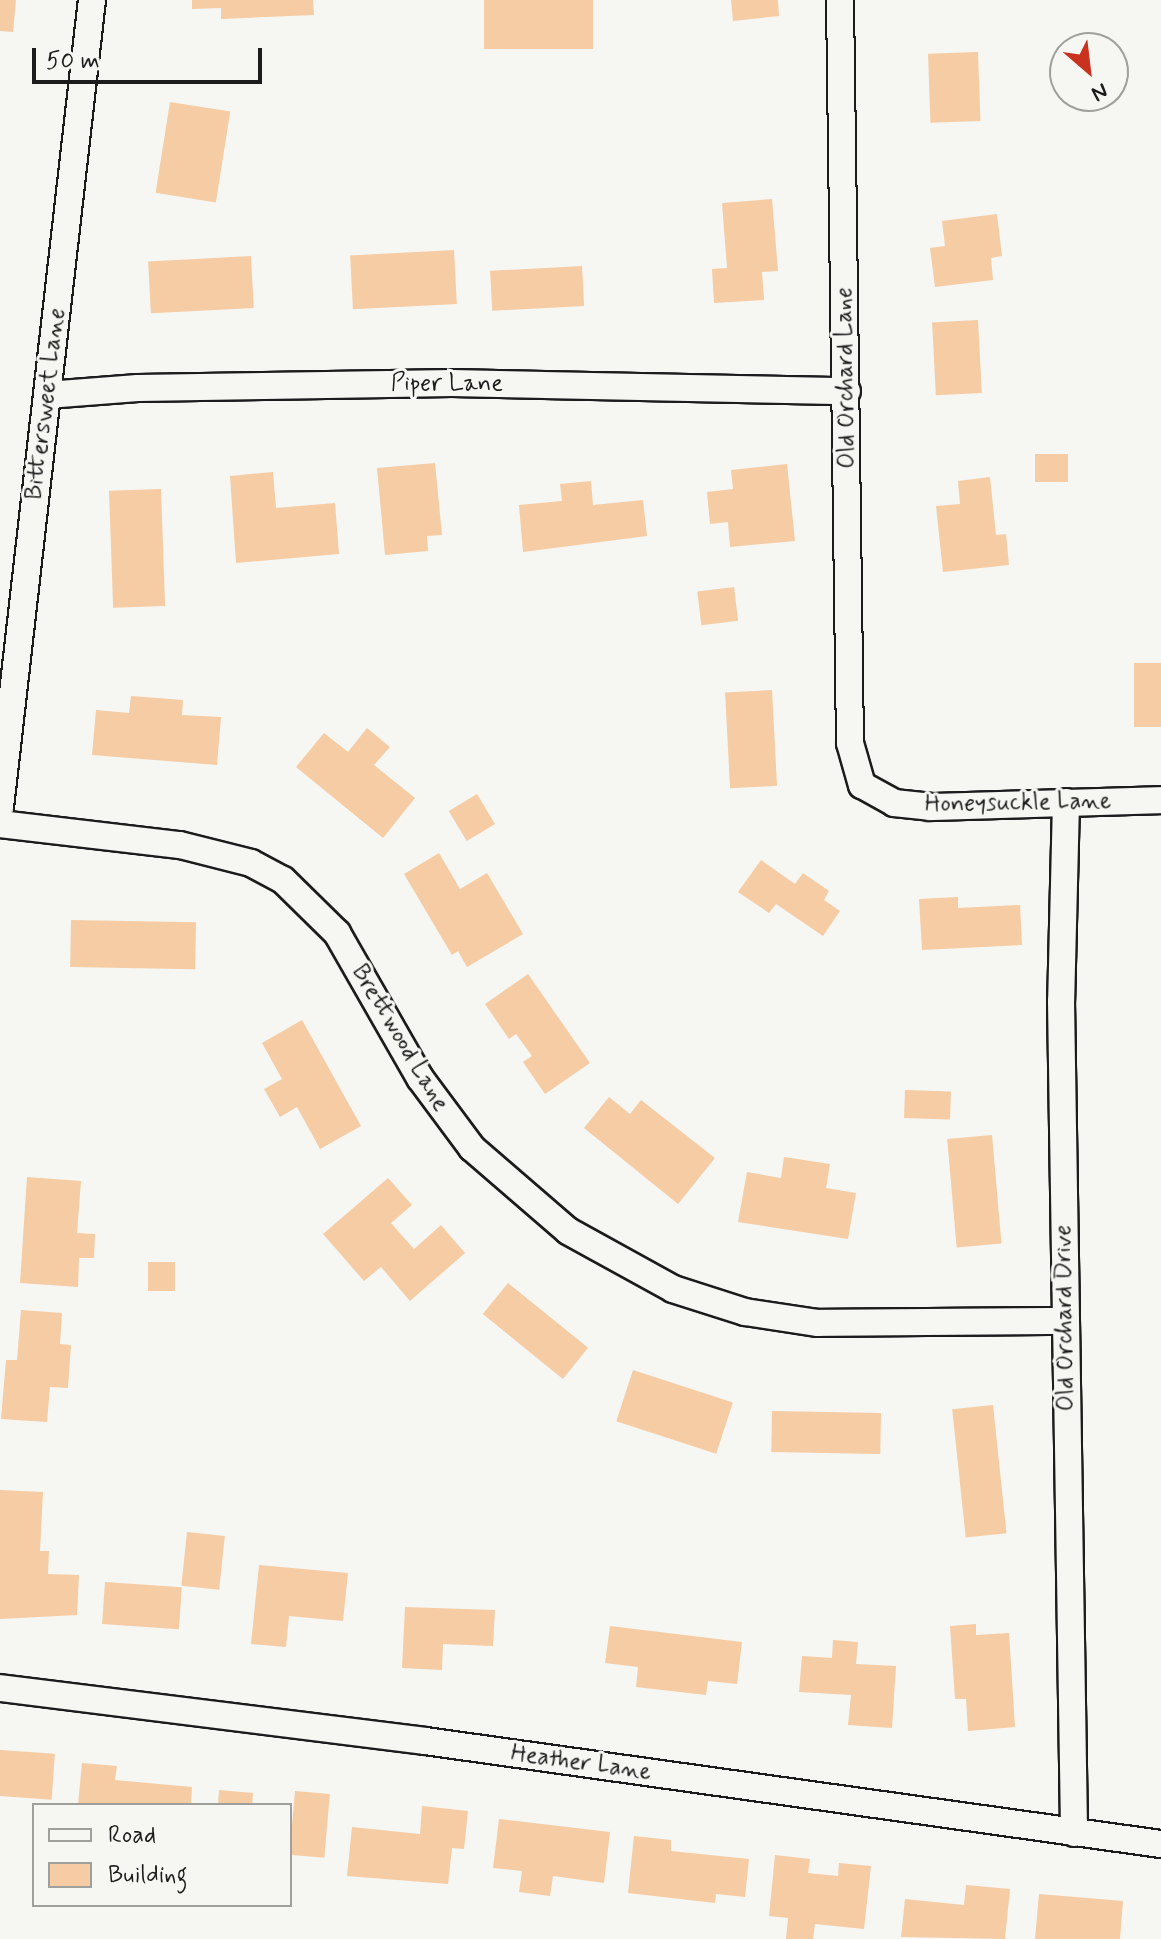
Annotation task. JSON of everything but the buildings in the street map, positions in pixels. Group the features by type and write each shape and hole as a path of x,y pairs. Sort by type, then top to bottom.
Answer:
{"street":[{"name":"Bittersweet Lane","path":"0,807 92,0"},
{"name":"Old Orchard Lane","path":"840,0 853,757"},
{"name":"Piper Lane","path":"47,395 138,388 452,383 847,391"},
{"name":"Honeysuckle Lane","path":"853,757 862,785 894,803 930,807 1161,800"},
{"name":"Old Orchard Drive","path":"1066,802 1061,1001 1074,1833"},
{"name":"Brettwood Lane","path":"0,824 180,845 251,863 283,880 337,933 420,1078 472,1148 568,1231 673,1289 745,1312 818,1323 1066,1321"},
{"name":"Heather Lane","path":"0,1688 425,1741 1161,1844"}]}
